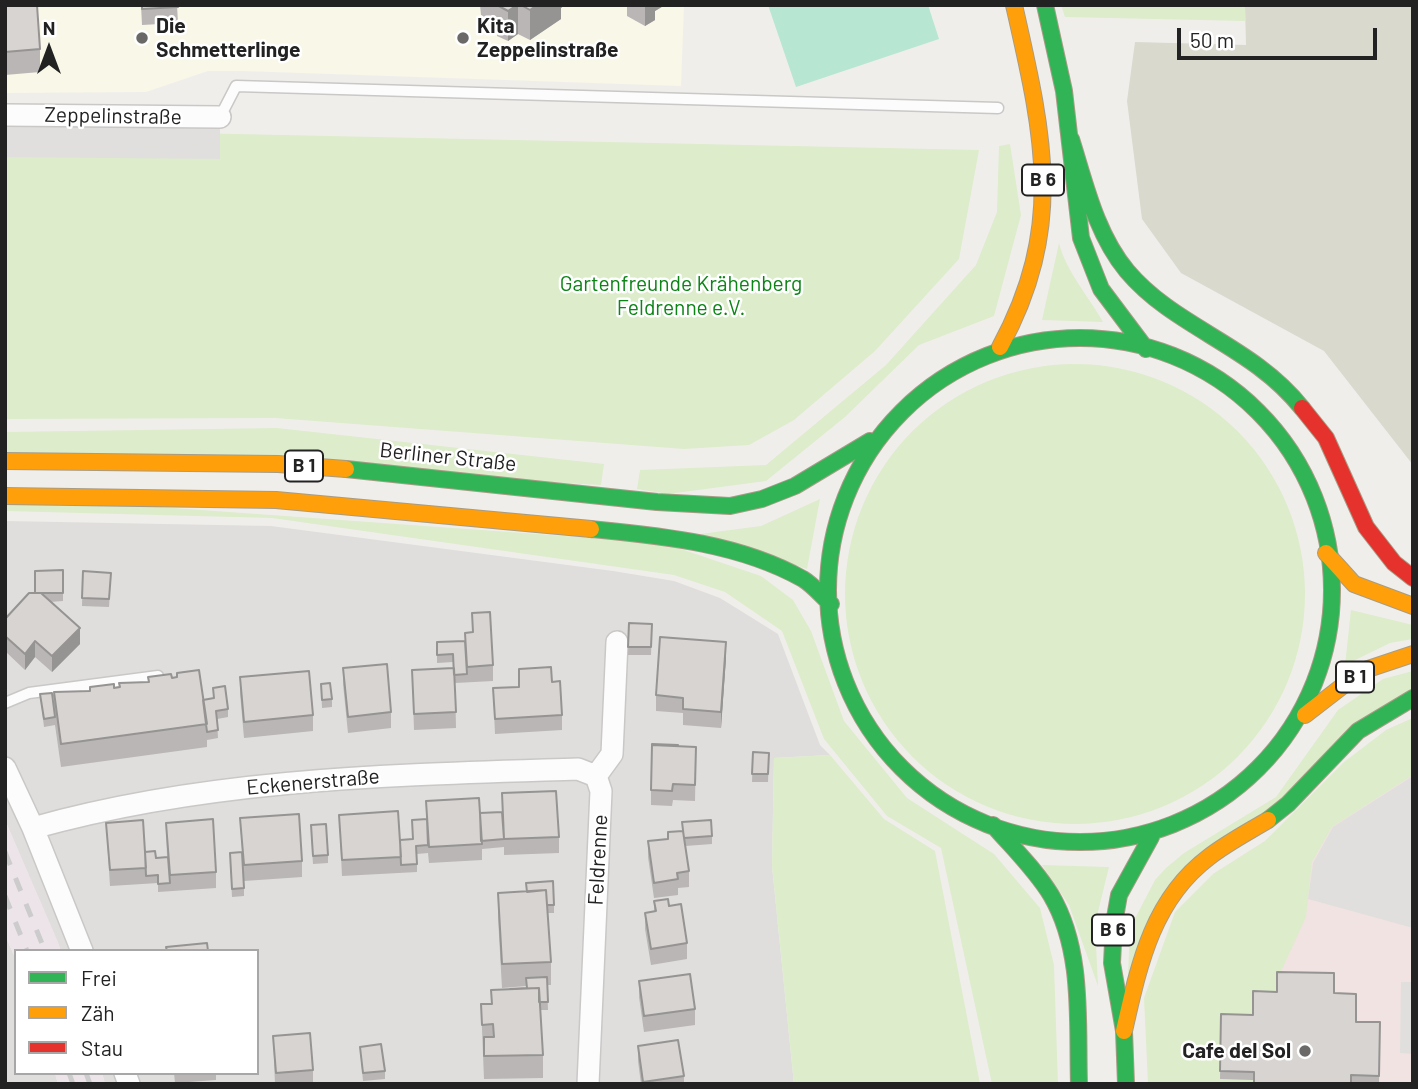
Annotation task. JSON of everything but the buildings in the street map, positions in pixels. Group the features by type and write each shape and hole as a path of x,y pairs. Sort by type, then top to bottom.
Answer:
{"main road":[{"name":"B 6","path":"1000,347 1015,324 1030,292 1041,246 1043,216 1041,142 1014,5"},
{"name":"B 6","path":"1045,5 1071,139 1076,200 1088,262 1101,289 1146,349"},
{"path":"1071,139 1097,221 1126,270 1165,306 1249,357 1290,393 1326,439 1366,527 1394,563 1413,578"},
{"path":"1069,336 1146,349 1176,360 1204,376 1255,418 1295,470 1311,500 1325,553 1330,592 1324,654 1305,715 1279,755 1245,789 1206,816 1152,837 1091,843 1026,835 993,825 961,809 931,787 903,763 861,705 846,673 831,604 830,566 841,505 870,441 908,395 936,373 1000,347 1031,339 1069,336"},
{"name":"Berliner Straße","path":"5,461 278,464 400,473 657,502 730,506 762,499 795,486 870,441"},
{"name":"B 1","path":"5,496 276,500 655,535 745,553 805,580 831,604"},
{"path":"1325,553 1354,584 1413,606"},
{"name":"B 1","path":"1305,715 1362,671 1413,654"},
{"path":"1124,1031 1149,930 1158,912 1187,875 1209,856 1278,813 1361,726 1413,698"},
{"name":"B 6","path":"993,825 1040,879 1058,909 1067,935 1073,956 1079,1084"},
{"name":"B 6","path":"1126,1084 1124,1031 1112,963 1114,923 1119,895 1152,837"}],"street":[{"name":"Zeppelinstraße","path":"5,115 220,117"},
{"path":"596,776 612,754 617,642"},
{"path":"5,768 33,828 81,949"},
{"name":"Eckenerstraße","path":"33,828 93,811 270,784 414,774 578,769 596,776"},
{"name":"Feldrenne","path":"588,1084 601,791 596,776"}],"lane":[{"path":"220,117 236,86 998,108"},
{"path":"5,703 29,693 158,676"}],"shaded area":[{"name":"Kita Zeppelinstraße","path":"5,5 684,5 681,86 208,71 146,92 5,93"},
{"path":"1245,5 1413,5 1413,465 1324,351 1181,273 1142,219 1127,101 1135,42 1246,45"},
{"path":"5,115 220,117 220,159 5,157"},
{"path":"5,521 271,526 674,581 720,598 778,634 820,745 830,755 774,758 772,866 794,1084 105,1084 103,1075 259,1075 259,949 60,949 5,820"},
{"path":"1413,718 1413,1084 1148,1084 1213,874 1265,841 1386,730"},
{"path":"1413,776 1413,928 1308,899 1313,863 1333,827"},
{"path":"5,820 60,949 14,949 14,955 5,935"},
{"path":"5,935 14,955 14,1075 56,1075 58,1084 5,1084"},
{"path":"1401,982 1413,982 1413,1054 1400,1053"},
{"path":"56,1075 103,1075 105,1084 58,1084"}],"green space":[{"path":"768,5 928,5 939,39 796,87"},
{"path":"1061,5 1245,5 1245,21 1065,17"},
{"name":"Gartenfreunde Krähenberg Feldrenne e.V.","path":"5,129 979,150 959,259 875,351 794,420 749,445 684,449 275,418 5,419"},
{"path":"1010,144 1021,215 994,316 919,345 845,417 766,481 668,494 637,489 640,470 766,465 886,365 976,265 997,212 999,146"},
{"path":"1059,243 1072,274 1103,322 1042,320"},
{"path":"1075,364 1098,365 1142,374 1183,391 1221,416 1253,448 1278,486 1295,527 1304,571 1304,617 1295,661 1278,702 1253,740 1221,772 1183,797 1142,814 1098,823 1075,824 1052,823 1008,814 967,797 929,772 897,740 872,702 855,661 846,617 845,594 846,571 855,527 872,486 897,448 929,416 967,391 1008,374 1052,365"},
{"path":"277,428 604,464 601,485 5,452 5,432"},
{"path":"5,496 663,543 761,576 793,600 811,631 844,721 907,798 994,854 1040,908 1054,965 1058,1084 992,1084 941,848 887,816 824,739 782,631 725,592 674,575 272,518 5,511"},
{"path":"820,499 807,569 700,534 761,526"},
{"path":"1351,610 1413,625 1413,639 1390,643 1345,665"},
{"path":"1413,671 1413,692 1276,806 1185,870 1128,975 1130,928 1155,880 1166,868 1184,853 1276,797 1338,710 1383,679"},
{"path":"1413,718 1413,775 1332,827 1312,862 1306,917 1277,980 1277,1000 1254,1084 1148,1084 1144,998 1175,912 1213,874 1265,841 1344,762 1386,730"},
{"path":"830,755 884,819 935,851 980,1084 794,1084 772,866 774,758"},
{"path":"1042,865 1109,867 1095,924 1098,986 1069,905"}],"railway":[{"path":"5,852 44,949"},
{"path":"5,896 26,949"},
{"path":"70,1075 73,1084"},
{"path":"87,1075 90,1084"}],"traffic: fast":[{"path":"1045,5 1064,91 1081,238 1101,289 1146,349"},
{"path":"1071,139 1099,225 1116,257 1127,271 1146,291 1168,308 1260,368 1282,386 1302,408"},
{"path":"1080,338 1129,343 1176,357 1220,381 1258,412 1289,450 1313,494 1327,541 1332,590 1327,639 1313,686 1289,730 1258,768 1220,799 1176,823 1129,837 1080,842 1031,837 984,823 940,799 902,768 871,730 847,686 833,639 828,590 833,541 847,494 871,450 902,412 940,381 984,357 1031,343 1080,338"},
{"path":"346,469 657,502 730,506 762,499 795,486 870,441"},
{"path":"591,529 672,538 753,557 803,579 831,604"},
{"path":"1268,820 1288,804 1358,731 1413,698"},
{"path":"993,825 1038,876 1062,917 1069,939 1077,987 1079,1084"},
{"path":"1126,1084 1124,1031 1112,963 1114,923 1119,895 1151,837"}],"traffic: slow":[{"path":"1000,347 1021,303 1034,261 1041,219 1043,179 1033,95 1014,5"},
{"path":"5,461 278,464 346,469"},
{"path":"5,496 276,500 591,529"},
{"path":"1326,553 1354,584 1413,606"},
{"path":"1305,715 1362,671 1413,654"},
{"path":"1124,1031 1142,958 1161,914 1174,893 1209,857 1268,820"}],"traffic: jam":[{"path":"1302,408 1326,438 1366,527 1394,563 1413,578"}],"place":[{"name":"Die Schmetterlinge","path":"142,38"},
{"name":"Kita Zeppelinstraße","path":"463,38"},
{"name":"Cafe del Sol","path":"1305,1051"}]}
